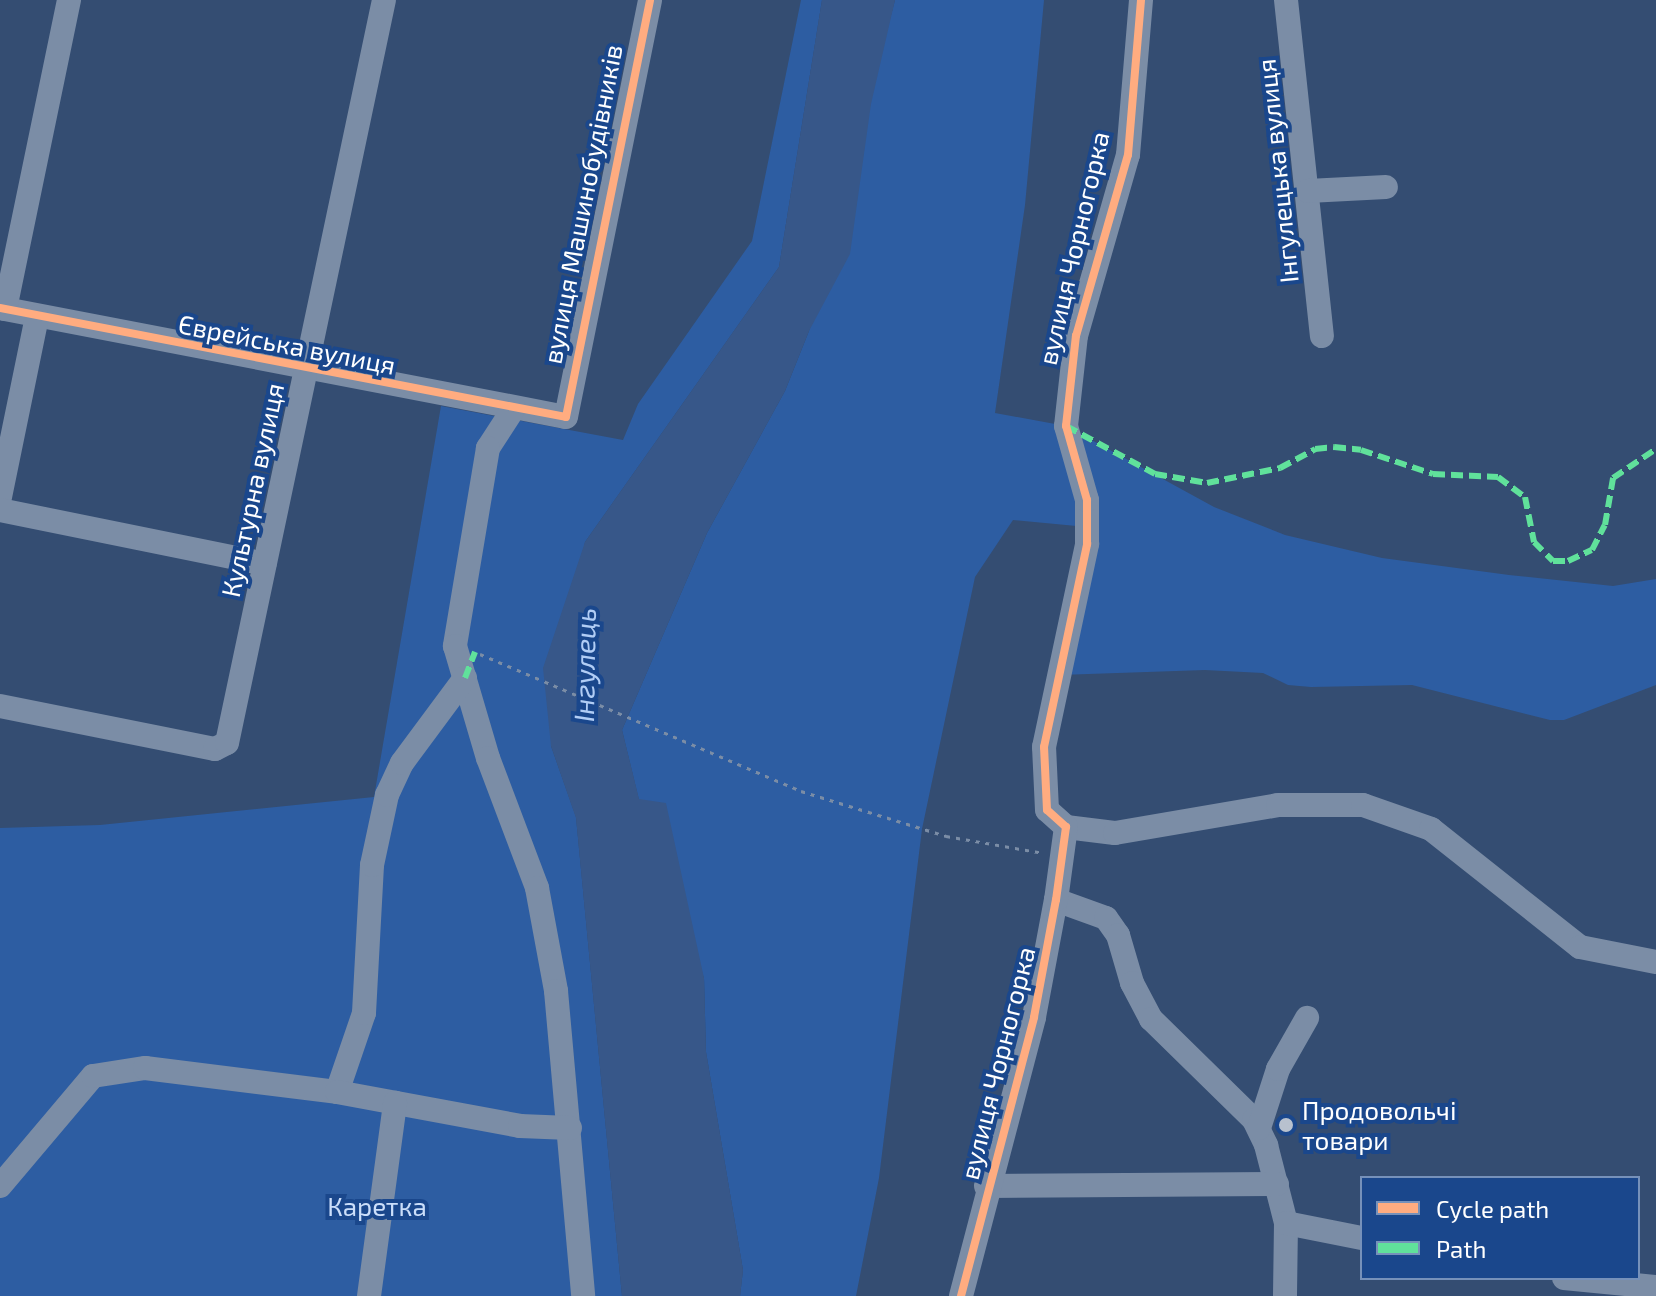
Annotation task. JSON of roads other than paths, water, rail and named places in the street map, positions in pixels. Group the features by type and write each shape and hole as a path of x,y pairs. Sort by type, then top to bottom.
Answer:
{"street":[{"path":"3,308 69,0"},
{"name":"Культурна вулиця","path":"0,706 215,749 227,743 384,0"},
{"name":"вулиця Машинобудівників","path":"566,417 650,0"},
{"name":"вулиця Чорногорка","path":"961,1296 986,1186 1034,1017 1056,900 1059,853 1066,827 1047,810 1042,771 1087,544 1087,500 1066,426 1076,336 1128,155 1141,0"},
{"name":"Інгулецька вулиця","path":"1286,0 1322,336"},
{"path":"1308,191 1386,187"},
{"name":"Єврейська вулиця","path":"3,308 566,417"},
{"path":"0,497 37,317"},
{"path":"514,408 488,448 455,646 488,758 537,888 556,991 583,1296"},
{"path":"0,510 265,564"},
{"path":"337,1092 364,1013 372,865 387,795 402,763 465,678"},
{"path":"1066,827 1115,833 1278,805 1363,805 1431,829 1580,947 1656,962"},
{"path":"1056,900 1106,918 1118,935 1132,983 1151,1019 1259,1128 1286,1223 1285,1296"},
{"path":"1259,1128 1278,1069 1307,1018"},
{"path":"0,1186 93,1076 145,1068 337,1092 520,1126 570,1128"},
{"path":"369,1296 395,1103"},
{"path":"986,1186 1277,1184"},
{"path":"1286,1223 1360,1238"},
{"path":"1584,1280 1656,1287"}],"water":[{"name":"Інгулець","path":"822,0 895,0 871,104 850,254 809,331 785,391 707,533 622,730 639,799 666,803 704,978 706,1052 743,1270 740,1296 622,1296 576,818 551,746 543,668 585,542 779,267"}],"place":[{"name":"Продовольчі товари","path":"1286,1125"}],"park label":[{"name":"Каретка","path":"377,1206"}]}
